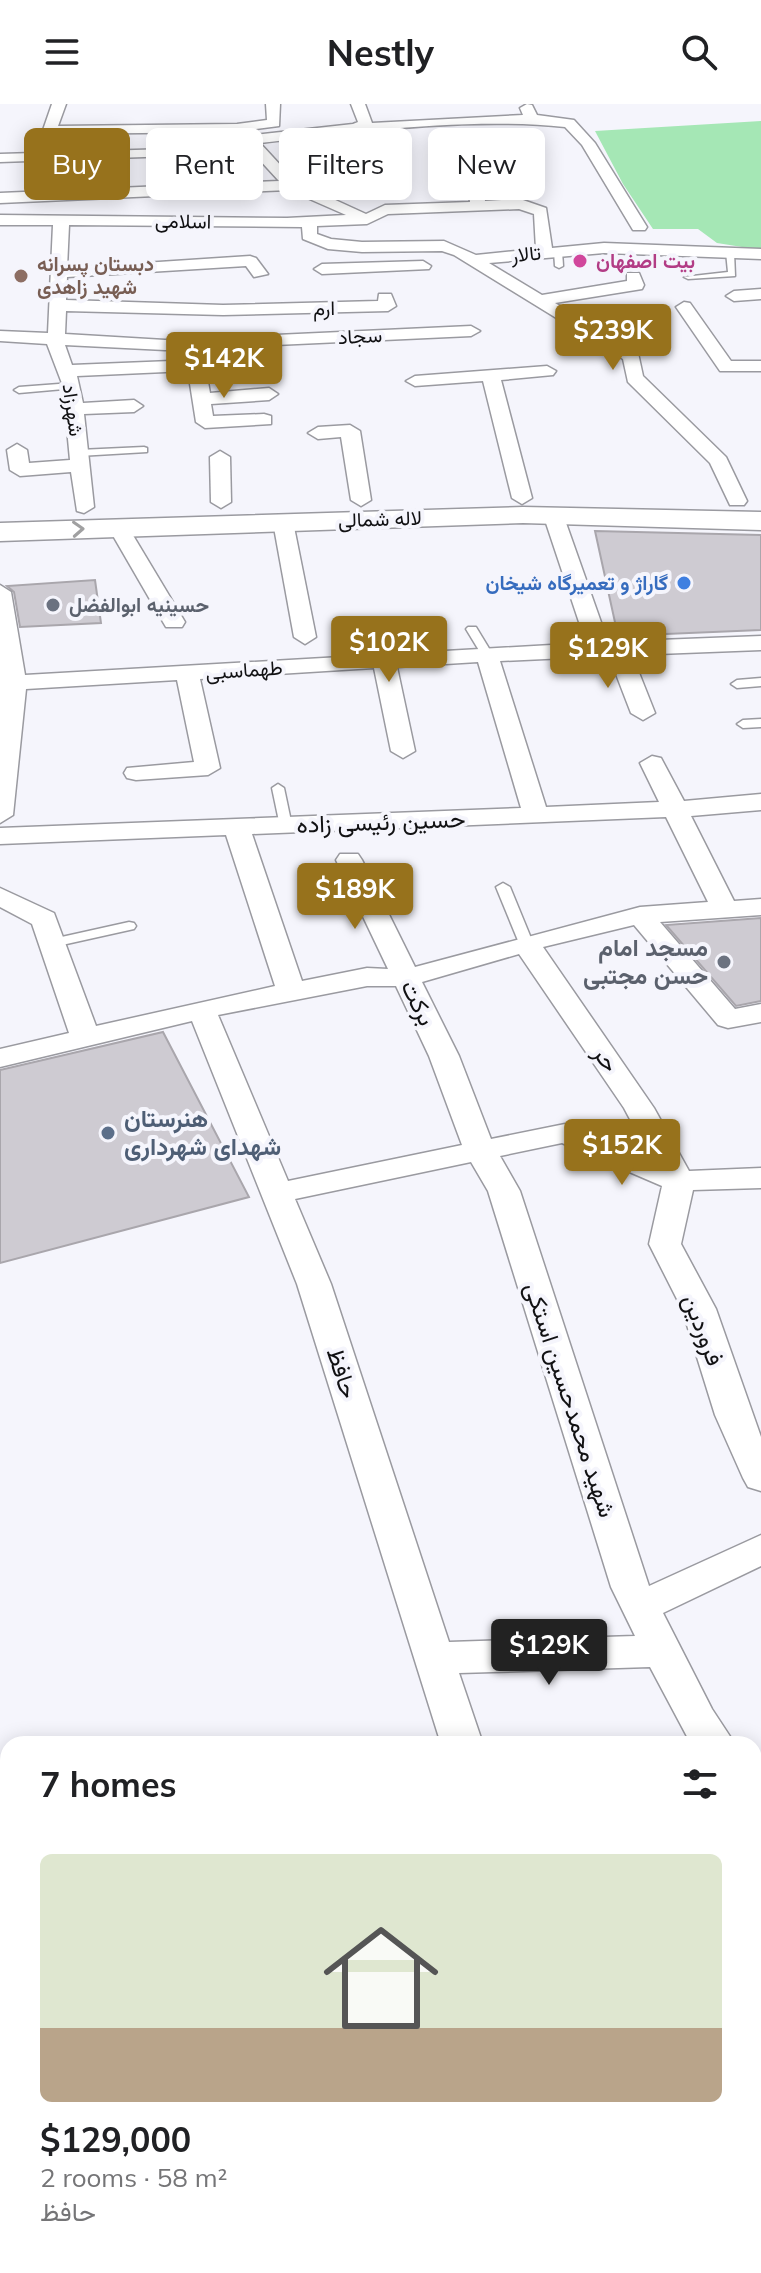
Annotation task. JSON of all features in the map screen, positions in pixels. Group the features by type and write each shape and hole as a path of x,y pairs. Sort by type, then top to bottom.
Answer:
{"main road":[{"name":"لاله شمالی","path":"0,532 118,527 221,502 522,498 749,501"},
{"name":"لاله شمالی","path":"0,511 84,507 283,522 523,515 761,521"}],"street":[{"path":"59,104 50,130 214,122 238,128 274,123 273,104"},
{"path":"358,104 361,125"},
{"path":"263,138 419,118 529,114 569,123 588,143 639,227"},
{"path":"263,152 279,169"},
{"path":"0,158 24,157"},
{"path":"263,164 274,163"},
{"path":"0,198 279,186"},
{"path":"325,200 367,219"},
{"path":"477,200 478,206"},
{"name":"اسلامی","path":"0,220 310,222 367,219 385,210 520,204 541,211 554,256"},
{"name":"شهرزاد","path":"61,219 56,342 71,391 84,507"},
{"path":"217,221 220,244 263,246"},
{"name":"تالار","path":"310,222 309,236 328,244 444,246 474,259 554,256 604,248 761,254"},
{"path":"322,269 409,267 474,259 632,357 634,378 685,424 719,461 749,501"},
{"path":"59,273 250,261 260,274"},
{"path":"540,300 636,285 633,276"},
{"path":"734,296 761,294"},
{"name":"ارم","path":"58,305 166,309 388,306 385,298"},
{"path":"684,307 726,367 761,366"},
{"path":"165,345 166,309"},
{"name":"سجاد","path":"0,336 56,342 165,345 471,331"},
{"path":"71,391 204,364 202,399 205,422 264,420"},
{"path":"415,381 547,371"},
{"path":"491,376 522,498"},
{"path":"71,391 133,383"},
{"path":"71,391 134,406"},
{"path":"202,399 269,394"},
{"path":"318,433 350,431 361,500"},
{"path":"17,450 20,470 79,459"},
{"path":"220,457 221,502"},
{"path":"283,522 305,637"},
{"path":"556,523 608,649 643,713"},
{"path":"118,527 174,622"},
{"path":"0,592 7,684 0,815"},
{"name":"طهماسبی","path":"7,684 487,655 761,643"},
{"path":"487,655 536,815"},
{"path":"384,661 403,751"},
{"path":"136,773 208,768 187,673"},
{"path":"652,763 725,910"},
{"name":"حسین رئیسی زاده","path":"0,836 676,809 761,802"},
{"path":"237,828 291,991"},
{"name":"برکت","path":"349,860 444,1056 479,1148"},
{"path":"0,896 42,916 85,1037"},
{"path":"0,1058 291,991 367,977 406,978 526,943 640,915 761,907"},
{"path":"640,915 728,1019 761,1013"},
{"name":"حر","path":"526,943 639,1108 679,1181"},
{"name":"حافظ","path":"202,1010 314,1284 459,1736"},
{"path":"277,1193 479,1148 565,1133 679,1181 761,1178"},
{"name":"شهید محمدحسین استکی","path":"479,1148 504,1191 630,1587 697,1721 708,1736"},
{"name":"فروردین","path":"679,1181 665,1244 699,1309 733,1415 761,1478"},
{"path":"640,1607 761,1549"},
{"path":"434,1658 662,1651"}],"lane":[{"path":"688,277 732,274 730,252"},
{"path":"20,396 71,391"},
{"path":"79,459 144,450"},
{"path":"472,629 487,655"},
{"path":"737,684 761,682"},
{"path":"743,724 761,723"},
{"path":"278,788 286,826"},
{"path":"503,887 526,943"},
{"path":"53,943 129,926"}],"green space":[{"path":"761,121 761,250 717,243 698,229 653,229 623,184 595,131"}],"building":[{"name":"گاراژ و تعمیرگاه شیخان","path":"595,531 761,535 761,630 618,636"},
{"name":"حسینیه ابوالفضل","path":"95,580 101,623 20,627 14,592 7,586"},
{"name":"مسجد امام حسن مجتبی","path":"761,918 761,1001 736,1006 666,925"},
{"name":"هنرستان شهدای شهرداری","path":"163,1032 249,1197 0,1263 0,1070"}],"place":[{"name":"بيت اصفهان","path":"580,261"},
{"name":"دبستان پسرانه شهید زاهدی","path":"21,276"},
{"name":"گاراژ و تعمیرگاه شیخان","path":"684,583"},
{"name":"حسینیه ابوالفضل","path":"53,605"},
{"name":"مسجد امام حسن مجتبی","path":"724,962"},
{"name":"هنرستان شهدای شهرداری","path":"108,1133"}]}
